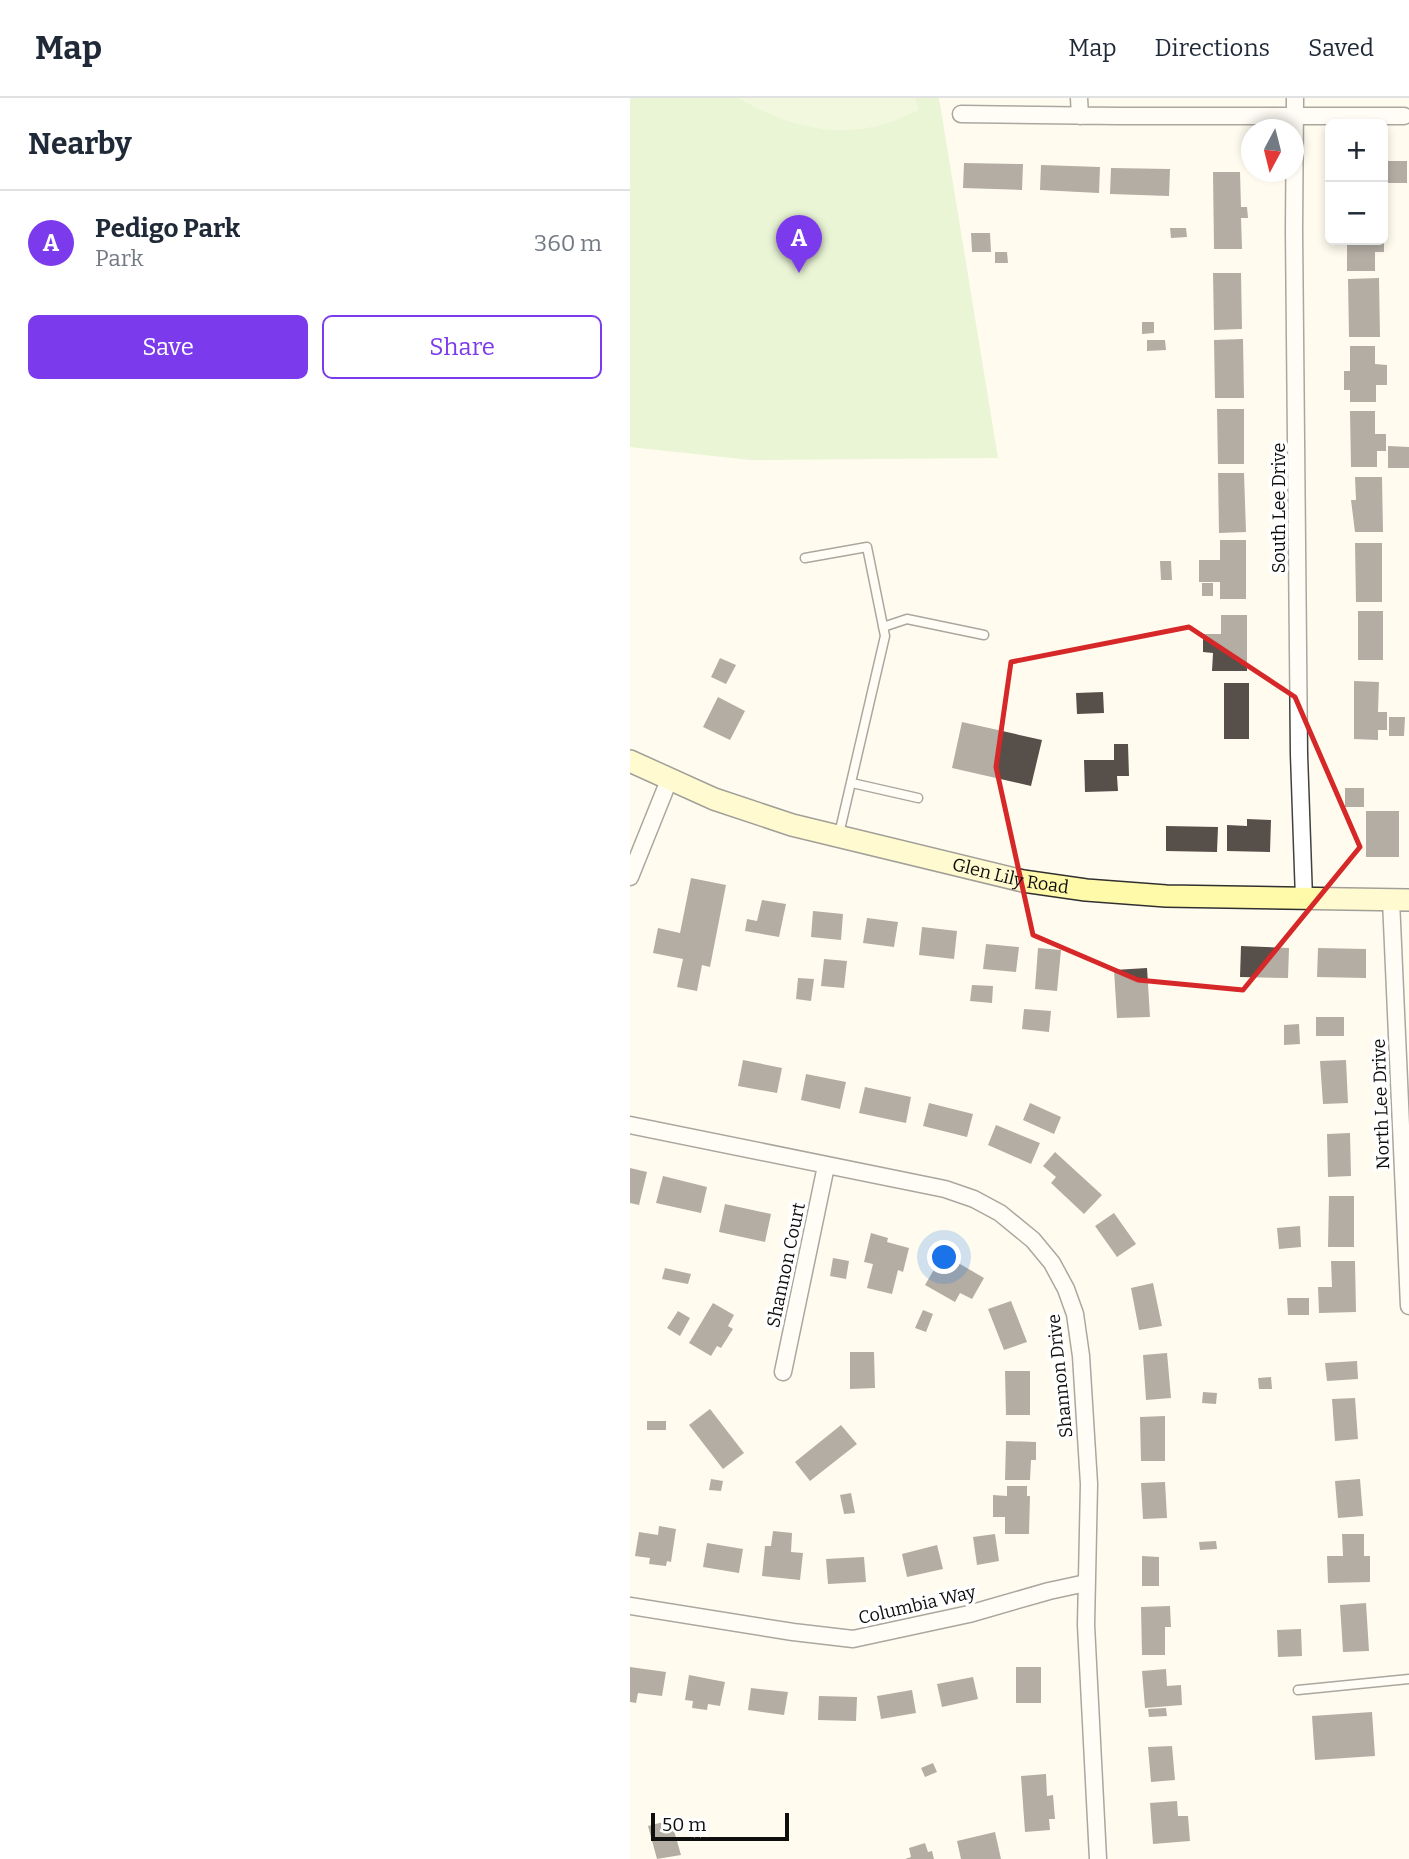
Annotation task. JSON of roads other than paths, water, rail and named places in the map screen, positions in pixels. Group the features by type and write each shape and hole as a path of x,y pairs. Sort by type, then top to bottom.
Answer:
{"street":[{"path":"1079,98 1080,116"},
{"name":"South Lee Drive","path":"1295,98 1299,754 1304,899"},
{"path":"961,114 1404,116"},
{"name":"Glen Lily Road","path":"630,761 744,810 838,837 1023,881 1086,890 1181,896 1400,900"},
{"path":"630,877 669,780"},
{"name":"North Lee Drive","path":"1400,900 1409,1306"},
{"name":"Shannon Drive","path":"630,1125 945,1189 974,1199 1011,1221 1033,1240 1052,1263 1072,1301 1081,1356 1089,1484 1086,1583 1088,1697 1098,1859"},
{"name":"Shannon Court","path":"783,1371 826,1166"},
{"name":"Columbia Way","path":"630,1606 853,1639 969,1614 1086,1583"}],"lane":[{"path":"805,558 867,547 885,636 838,837"},
{"path":"883,627 906,619 984,635"},
{"path":"852,783 918,798"},
{"path":"1298,1690 1409,1679"}],"place":[{"name":"Pedigo Park","path":"799,273"}]}
